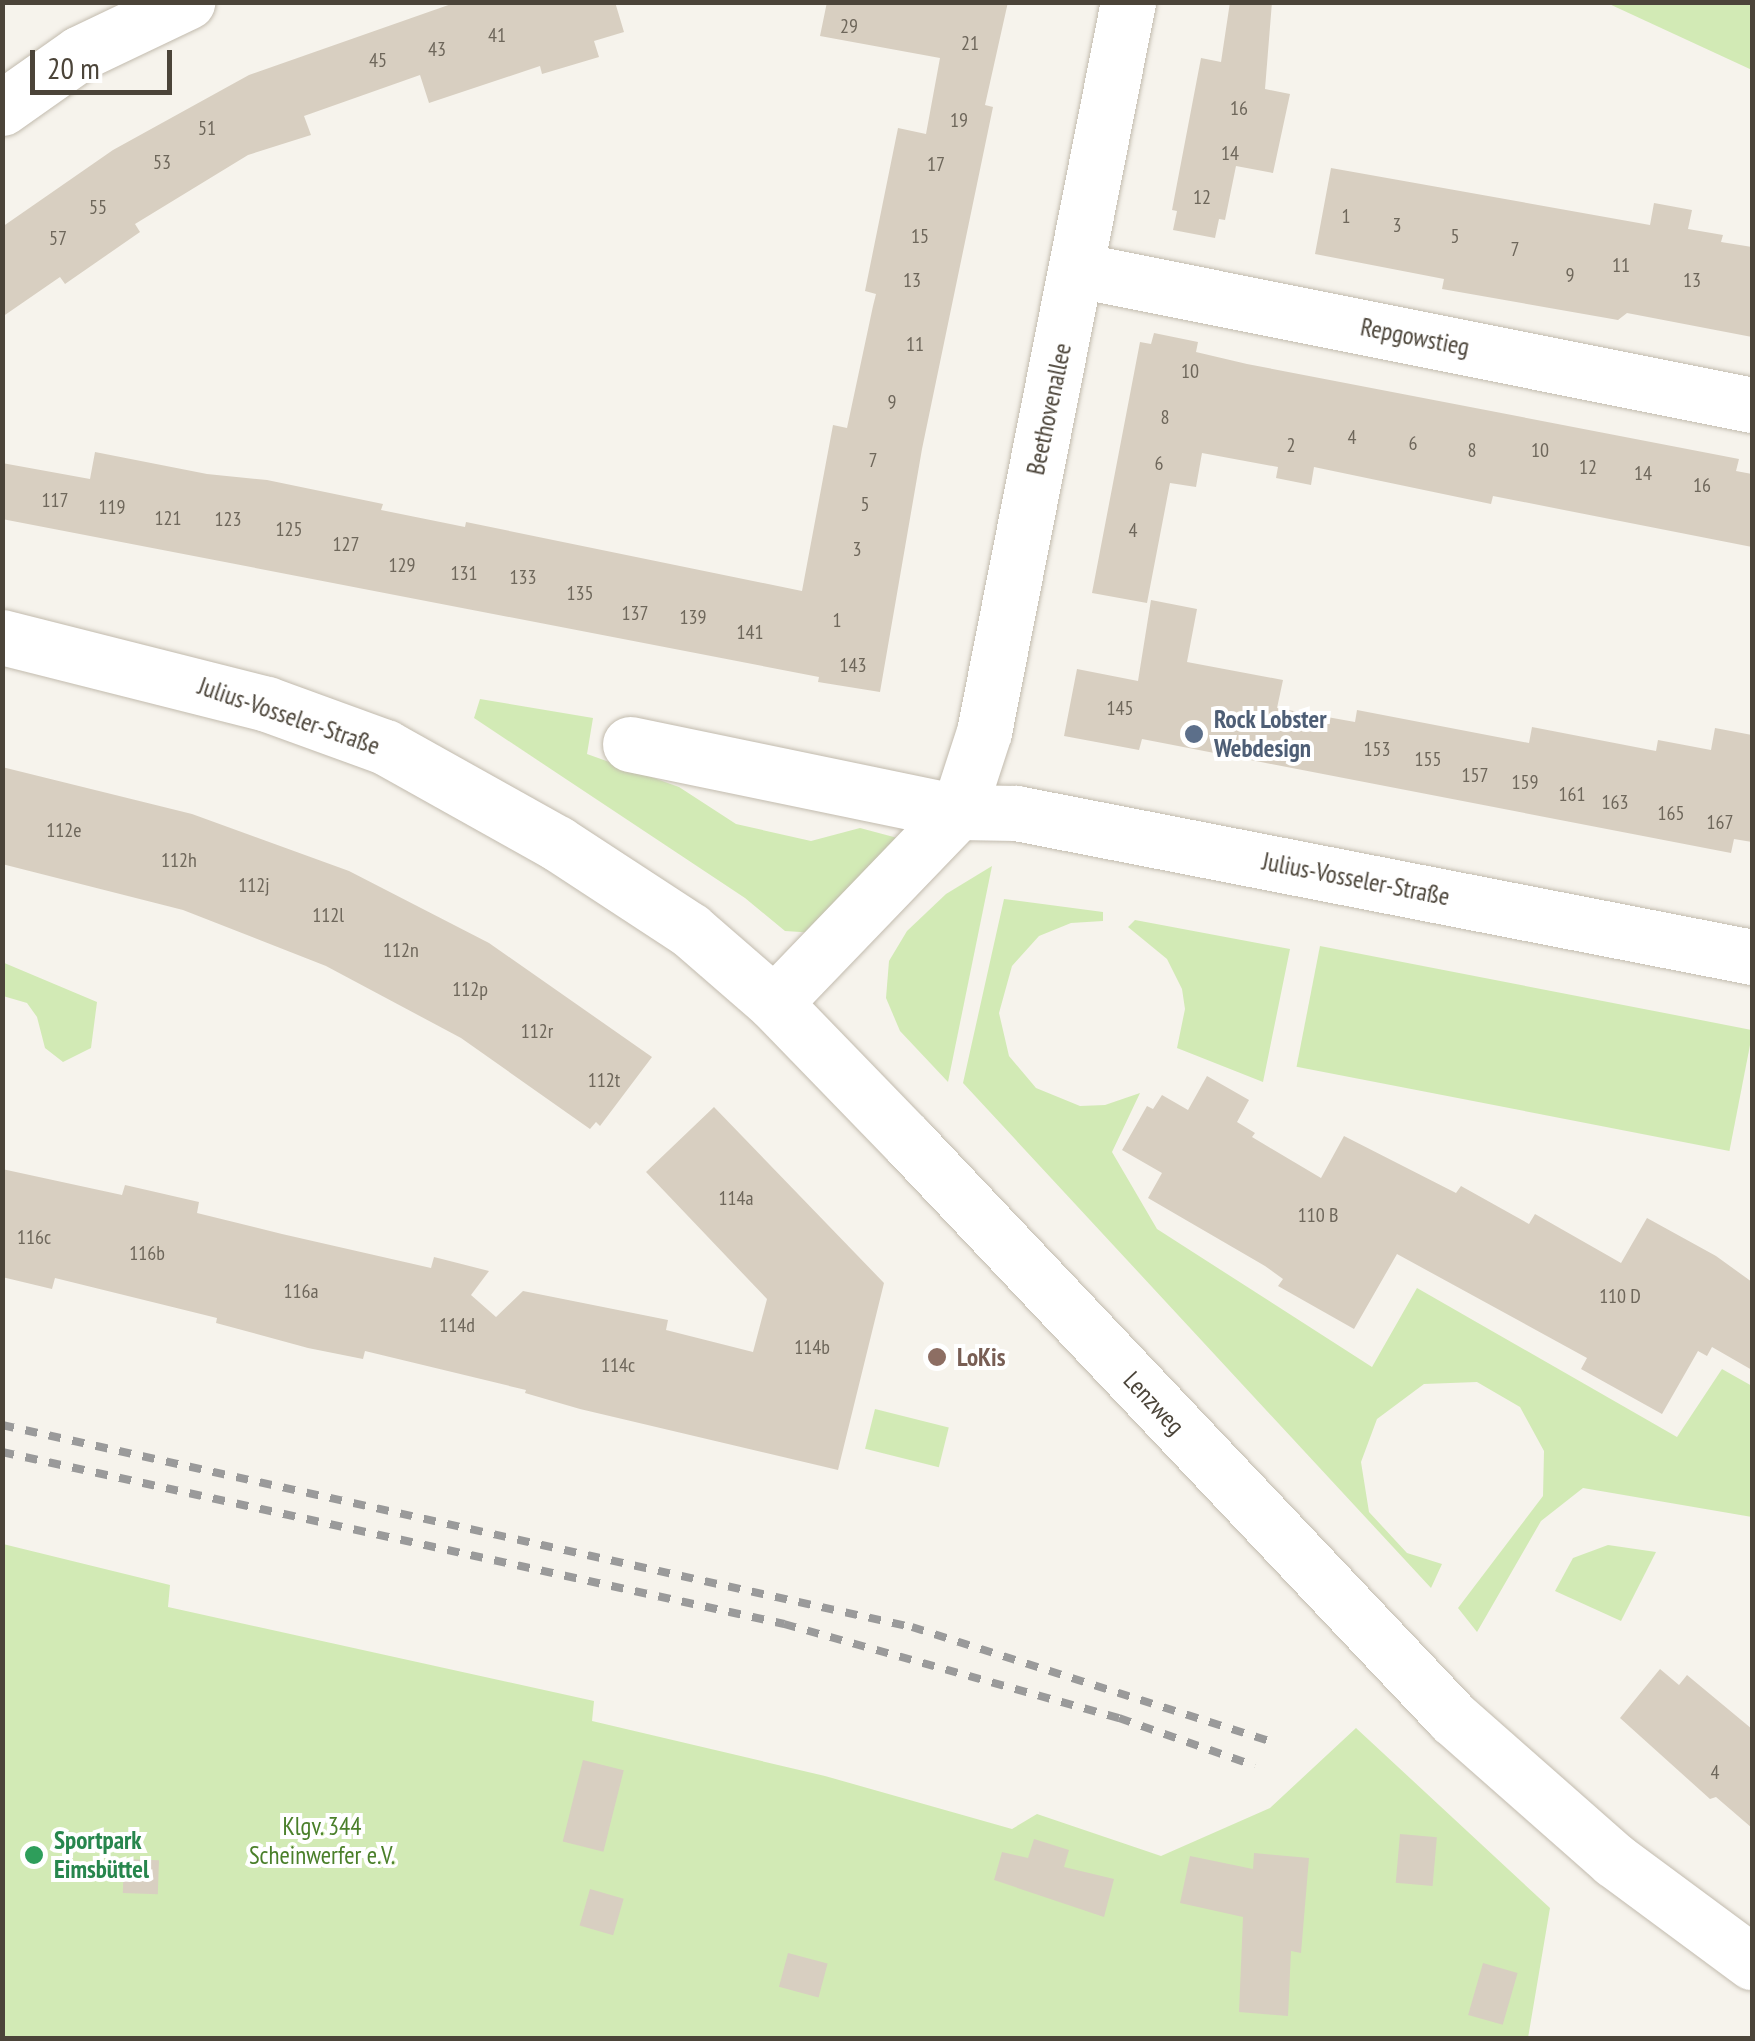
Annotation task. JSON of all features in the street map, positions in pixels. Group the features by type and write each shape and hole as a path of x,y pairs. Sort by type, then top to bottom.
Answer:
{"street":[{"path":"2,108 80,53 186,2"},
{"name":"Beethovenallee","path":"958,812 984,732 1128,2"},
{"name":"Repgowstieg","path":"1078,270 1752,405"},
{"name":"Julius-Vosseler-Straße","path":"2,637 249,699 385,746 557,843"},
{"name":"Julius-Vosseler-Straße","path":"630,744 958,812 1016,812 1752,957"},
{"path":"774,1003 958,812"},
{"name":"Lenzweg","path":"557,843 690,930 774,1003 1453,1718 1614,1860 1752,1962"}],"green space":[{"path":"1607,3 1752,3 1752,70"},
{"path":"480,699 593,718 587,754 679,787 736,824 811,841 860,828 905,840 816,933 785,931 745,898 474,718"},
{"path":"992,866 948,1082 900,1031 886,998 889,961 907,931 946,894"},
{"path":"1004,899 1103,912 1103,921 1071,923 1039,936 1012,966 999,1013 1009,1056 1036,1088 1080,1106 1105,1105 1140,1093 1112,1152 1157,1229 1372,1367 1417,1288 1677,1437 1722,1369 1752,1386 1752,1517 1583,1488 1541,1521 1477,1632 1458,1608 1543,1496 1544,1451 1520,1407 1477,1382 1424,1384 1377,1419 1361,1462 1369,1512 1407,1553 1442,1564 1431,1588 963,1083"},
{"path":"1135,920 1290,949 1263,1082 1177,1048 1185,1009 1182,989 1167,959 1128,927"},
{"path":"1320,946 1752,1030 1729,1151 1297,1067"},
{"path":"2,962 97,1002 91,1048 63,1062 45,1048 37,1017 27,1003 3,996"},
{"path":"875,1409 949,1427 939,1467 865,1449"},
{"name":"Klgv. 344 Scheinwerfer e.V.","path":"3,1544 170,1585 168,1607 594,1701 592,1721 825,1776 1012,1829 1037,1814 1161,1856 1270,1808 1356,1728 1550,1908 1528,2038 3,2038"},
{"path":"1608,1545 1656,1552 1621,1621 1555,1591 1573,1558"}],"building":[{"path":"457,2 615,2 624,32 594,41 599,57 542,74 540,66 429,103 420,75 304,116 311,135 248,155 135,224 140,232 65,284 60,277 2,317 2,227 113,150 249,75"},
{"path":"827,2 1008,2 985,105 993,107 922,449 880,692 2,519 2,463 90,479 95,452 207,474 267,480 383,504 381,510 465,527 466,522 802,591 833,425 847,428 876,294 865,291 898,128 926,134 940,58 820,36"},
{"path":"1230,2 1272,2 1265,89 1290,94 1273,173 1236,166 1225,220 1219,219 1215,238 1173,230 1177,211 1172,210 1201,58 1221,62"},
{"path":"1331,168 1650,225 1654,203 1692,210 1688,229 1723,235 1721,242 1752,247 1752,337 1627,313 1618,320 1442,289 1444,279 1315,254"},
{"path":"1154,333 1198,342 1196,352 1247,364 1739,459 1736,471 1752,474 1752,547 1493,496 1491,504 1314,467 1311,485 1276,478 1278,467 1202,453 1196,487 1170,483 1147,603 1092,593 1140,342 1151,344"},
{"path":"1151,600 1197,609 1187,662 1283,680 1277,708 1355,722 1357,710 1529,743 1532,727 1656,751 1658,740 1711,750 1715,728 1752,735 1752,842 1734,839 1731,853 1142,739 1139,750 1064,736 1077,669 1138,681"},
{"path":"2,767 192,814 349,871 489,943 652,1057 600,1126 596,1122 590,1129 461,1038 326,966 183,910 2,864"},
{"path":"1207,1076 1249,1100 1237,1122 1255,1133 1252,1137 1321,1178 1344,1136 1456,1193 1461,1186 1529,1224 1535,1214 1621,1263 1647,1218 1716,1256 1752,1282 1752,1370 1712,1347 1707,1356 1698,1351 1662,1414 1581,1369 1587,1358 1397,1254 1354,1329 1278,1286 1283,1279 1265,1266 1148,1198 1162,1173 1122,1150 1147,1106 1153,1109 1162,1095 1188,1110"},
{"path":"714,1107 884,1283 838,1470 580,1409 525,1393 526,1390 365,1351 363,1359 308,1348 216,1323 217,1318 55,1278 52,1289 2,1277 2,1169 122,1195 125,1185 199,1202 197,1213 282,1234 431,1268 434,1257 489,1271 471,1295 496,1317 523,1291 668,1320 666,1330 753,1352 767,1299 646,1172"},
{"path":"1660,1669 1679,1685 1687,1675 1752,1729 1752,1828 1716,1797 1710,1799 1620,1718"},
{"path":"583,1760 624,1770 603,1852 563,1842"},
{"path":"1400,1834 1437,1837 1433,1886 1396,1883"},
{"path":"1034,1839 1069,1850 1064,1867 1114,1879 1104,1917 994,1880 1002,1852 1028,1858"},
{"path":"1254,1853 1309,1858 1301,1953 1291,1951 1288,2016 1239,2012 1243,1917 1180,1903 1190,1856 1253,1869"},
{"path":"124,1859 159,1860 158,1894 123,1893"},
{"path":"590,1889 624,1899 613,1935 580,1926"},
{"path":"788,1953 828,1964 819,1997 779,1987"},
{"path":"1483,1963 1518,1973 1503,2025 1468,2015"}],"railway":[{"path":"2,1425 912,1627 1269,1741"},
{"path":"2,1452 784,1624 1119,1718 1255,1766"}],"place":[{"name":"Rock Lobster Webdesign","path":"1194,734"},
{"name":"LoKis","path":"937,1357"},
{"name":"Sportpark Eimsbüttel","path":"34,1855"}]}
